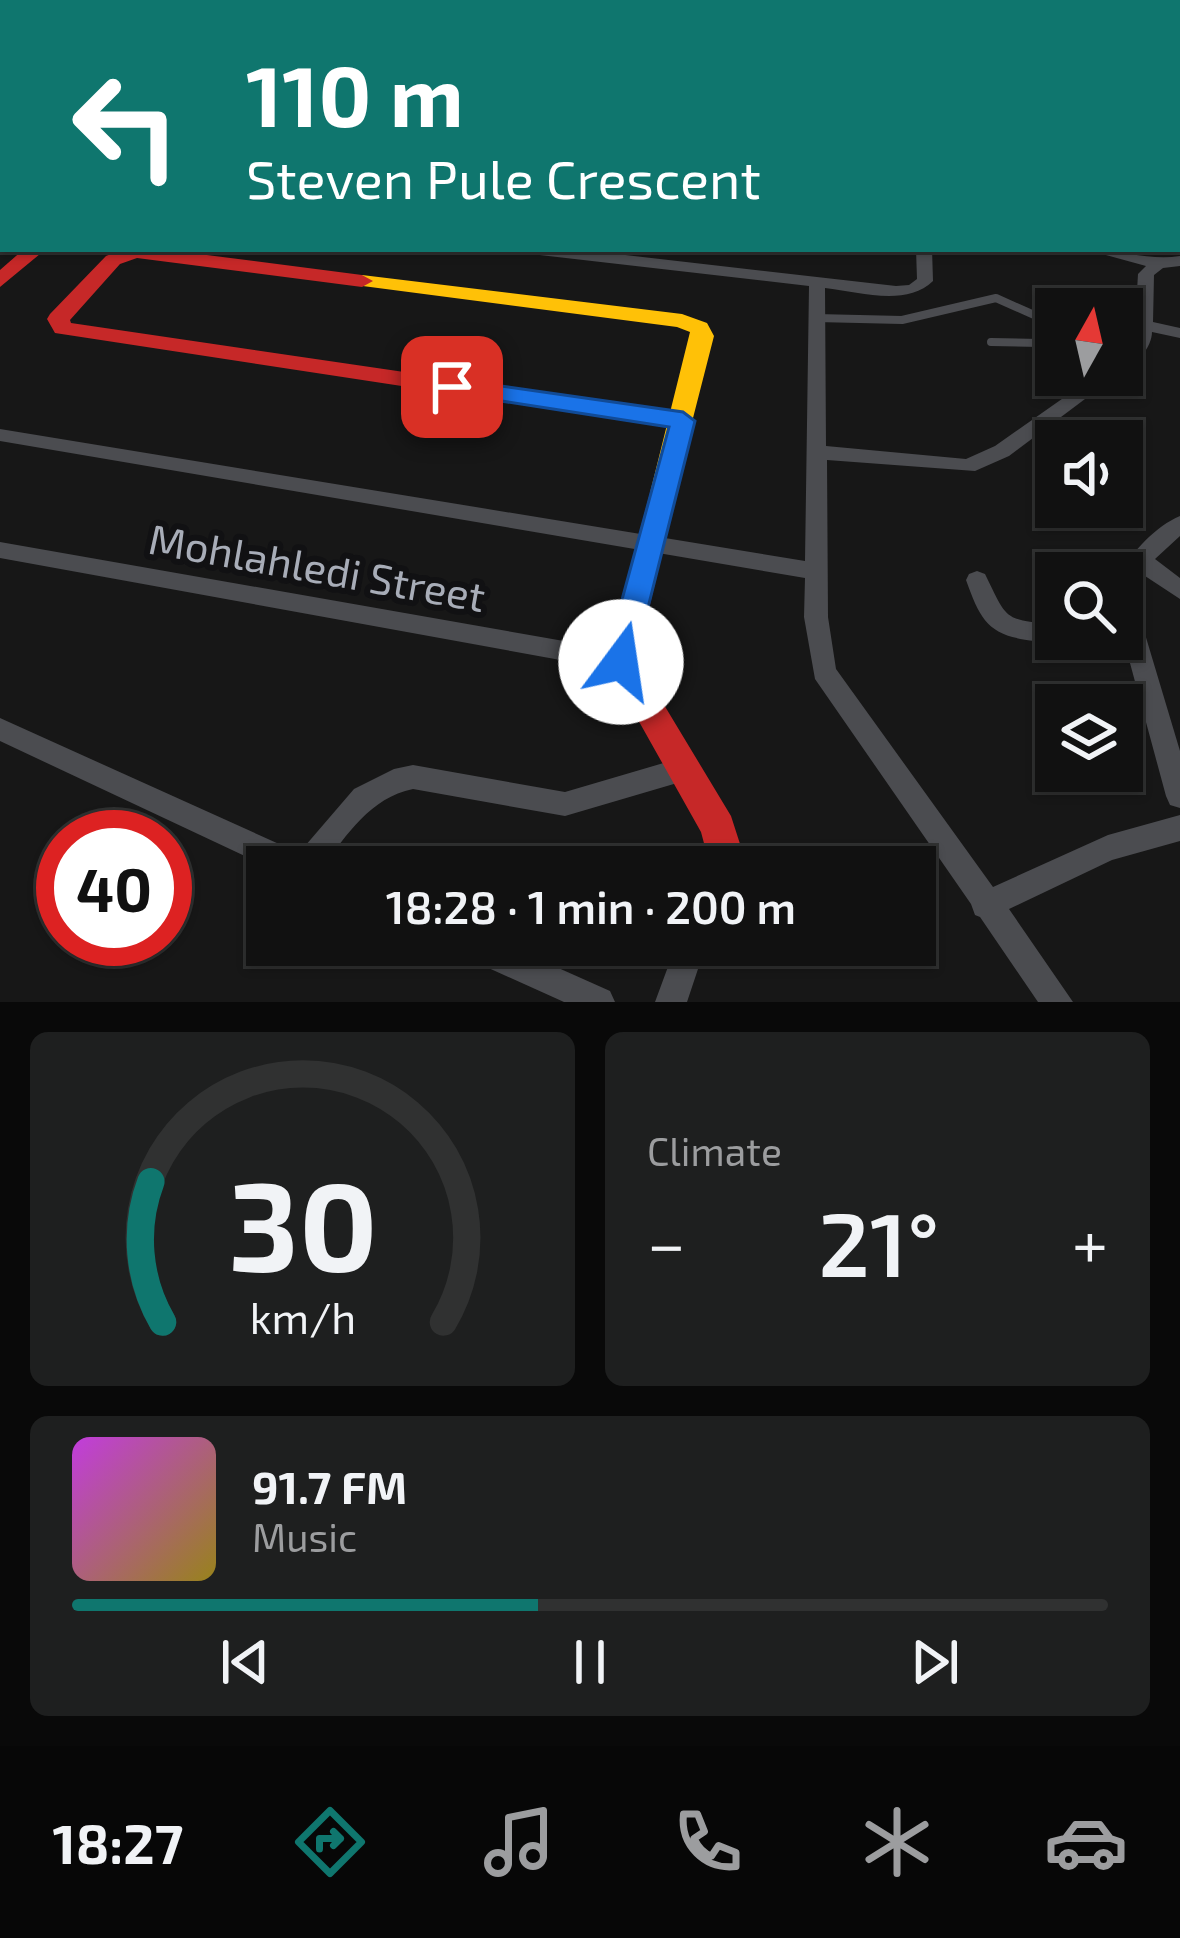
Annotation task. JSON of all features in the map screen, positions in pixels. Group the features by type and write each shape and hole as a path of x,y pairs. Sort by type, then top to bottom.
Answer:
{"street":[{"path":"0,280 33,252"},
{"path":"683,421 82,332 63,328 58,319 112,260 146,252 695,326 703,336 683,421 621,662 722,837 721,846"},
{"path":"566,252 913,290 925,281 924,252"},
{"path":"1104,252 1157,265 1180,261"},
{"path":"1157,265 1144,280 1143,325 1180,333"},
{"path":"817,283 816,571 819,651 831,688 1057,1002"},
{"path":"818,452 968,466 1002,451 1079,396"},
{"path":"0,435 816,571"},
{"path":"1143,557 1180,524"},
{"name":"Mohlahledi Street","path":"0,550 621,662"},
{"path":"1143,562 1180,590"},
{"path":"977,580 990,616 998,624 1035,630"},
{"path":"1139,660 1180,796"},
{"path":"0,729 256,846"},
{"path":"320,846 357,802 395,779 413,777 565,804 684,770"},
{"path":"985,905 1108,848 1180,829"},
{"path":"510,966 560,994 599,1002"},
{"path":"671,1002 684,966"}],"lane":[{"path":"816,318 902,320 996,298 1040,318 1052,335 1040,343 991,342"}],"traffic: slow":[{"path":"362,281 682,321 699,328 703,336 663,493"}],"traffic: jam":[{"path":"0,281 33,252"},
{"path":"362,281 135,252 113,260 58,319 63,328 81,332 683,421"},
{"path":"663,493 621,661 718,828 723,846"}],"route":[{"path":"452,387 683,421 621,662"}]}
